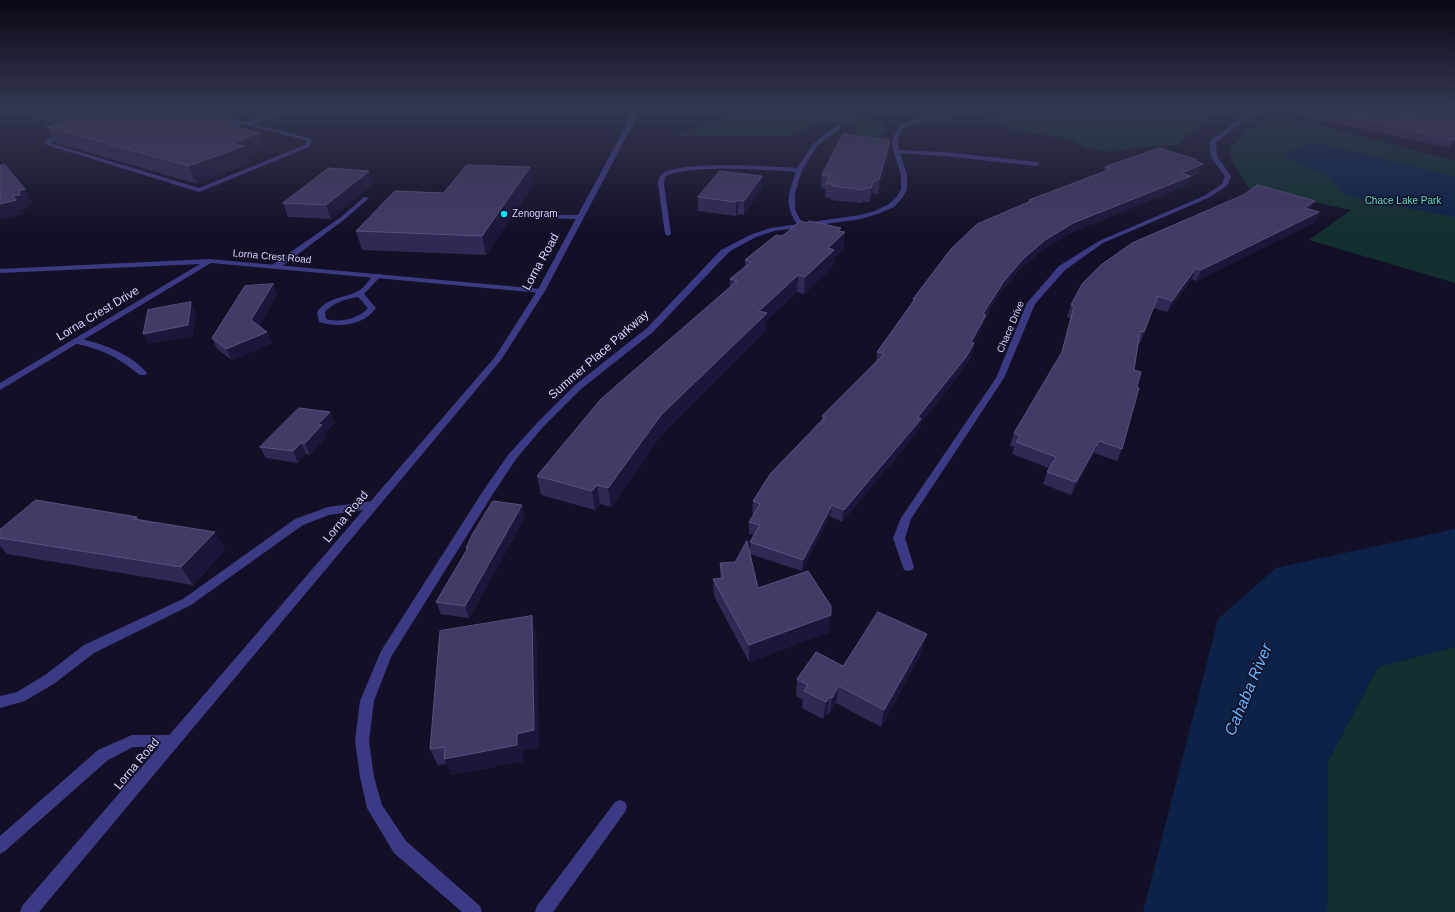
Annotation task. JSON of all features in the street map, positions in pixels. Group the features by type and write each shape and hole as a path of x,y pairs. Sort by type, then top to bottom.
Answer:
{"street":[{"path":"61,150 199,190 298,150"},
{"name":"Lorna Road","path":"28,912 498,358 541,291 616,150"},
{"path":"800,225 792,210 792,193 798,170 812,150"},
{"name":"Chace Drive","path":"908,567 899,538 906,518 1000,378 1031,304 1062,268 1101,242 1206,197 1225,185 1228,176 1212,153 1211,150"},
{"path":"898,152 944,154 1037,164"},
{"name":"Summer Place Parkway","path":"474,912 400,847 375,808 367,777 362,741 367,701 386,655 487,494 512,457 540,425 578,387 650,330 724,252 738,243 772,230 870,215 895,203 901,197 905,188 898,152"},
{"path":"668,234 660,184 661,178 665,174 711,169 741,168 798,170"},
{"path":"276,267 343,218 366,198"},
{"path":"536,217 580,217"},
{"name":"Lorna Crest Road","path":"0,271 209,261 541,291"},
{"name":"Lorna Crest Drive","path":"0,387 209,261"},
{"path":"360,294 366,299 372,308 363,316 340,322 322,320 321,312 330,304 346,297 360,294 377,276"},
{"path":"76,341 98,345 116,352 143,373"},
{"path":"0,702 20,697 50,679 89,649 187,602 220,580 299,522 328,511 373,505"},
{"path":"0,846 103,755 132,741 173,741"},
{"path":"542,912 620,807"}],"green space":[{"path":"1096,150 1127,150 1110,152"},
{"name":"Chace Lake Park","path":"1230,150 1412,150 1455,161 1455,283 1309,240 1351,210 1249,188 1232,161"},
{"path":"1455,647 1455,912 1327,912 1328,761 1378,667"}],"water":[{"path":"1297,150 1344,150 1455,176 1455,217 1386,204 1345,194 1326,176 1283,155 1290,151"},
{"name":"Cahaba River","path":"1455,529 1455,647 1378,667 1328,761 1327,912 1143,912 1218,619 1276,568"}],"building":[{"path":"129,150 234,150 189,166"},
{"path":"835,150 887,150 879,180 874,180 871,188 865,188 864,190 832,186 833,184 826,184 829,176 822,175"},
{"path":"1155,150 1165,150 1197,160 1195,161 1203,164 1181,173 1191,176 1073,223 1045,240 1023,259 1004,281 983,314 986,315 971,342 974,343 966,357 918,417 921,419 844,510 832,505 803,560 750,542 760,525 749,522 760,504 753,501 771,473 825,417 822,416 884,354 877,352 915,299 913,299 951,249 977,224 1031,201 1029,200 1111,169 1105,167"},
{"path":"5,165 25,189 19,191 20,195 13,196 16,200 0,204 0,166"},
{"path":"467,165 530,167 482,236 356,231 395,191 443,193"},
{"path":"329,168 369,171 326,205 283,203"},
{"path":"720,171 762,176 744,201 738,200 736,202 698,197"},
{"path":"1258,185 1315,201 1305,208 1319,212 1201,270 1196,268 1172,301 1158,296 1144,332 1140,331 1134,370 1141,372 1137,387 1139,388 1122,449 1099,441 1076,482 1047,472 1056,457 1016,442 1020,436 1014,433 1062,352 1074,306 1071,305 1082,284 1101,265 1132,243 1243,195"},
{"path":"801,221 807,223 809,221 841,228 838,231 845,232 828,248 834,250 805,277 798,275 759,311 767,313 661,415 608,488 597,485 592,491 537,476 601,399 737,281 730,279 751,262 745,260 776,235 782,236"},
{"path":"273,284 251,320 267,332 226,349 212,338 245,286"},
{"path":"191,302 188,325 143,334 148,310"},
{"path":"299,408 330,412 318,424 322,425 305,443 301,443 293,451 260,447"},
{"path":"36,500 137,517 134,519 215,532 181,567 0,538 0,530"},
{"path":"493,501 522,505 465,606 436,602 468,548 466,548 472,535"},
{"path":"747,541 758,588 808,571 831,606 831,615 749,645 713,579 723,578 720,563 735,562"},
{"path":"878,612 927,634 884,710 839,686 832,698 830,697 826,702 804,691 808,685 797,679 816,652 843,666"},
{"path":"532,616 534,730 517,734 517,745 444,759 445,747 430,749 440,631"}],"place":[{"name":"Zenogram","path":"504,214"}]}
